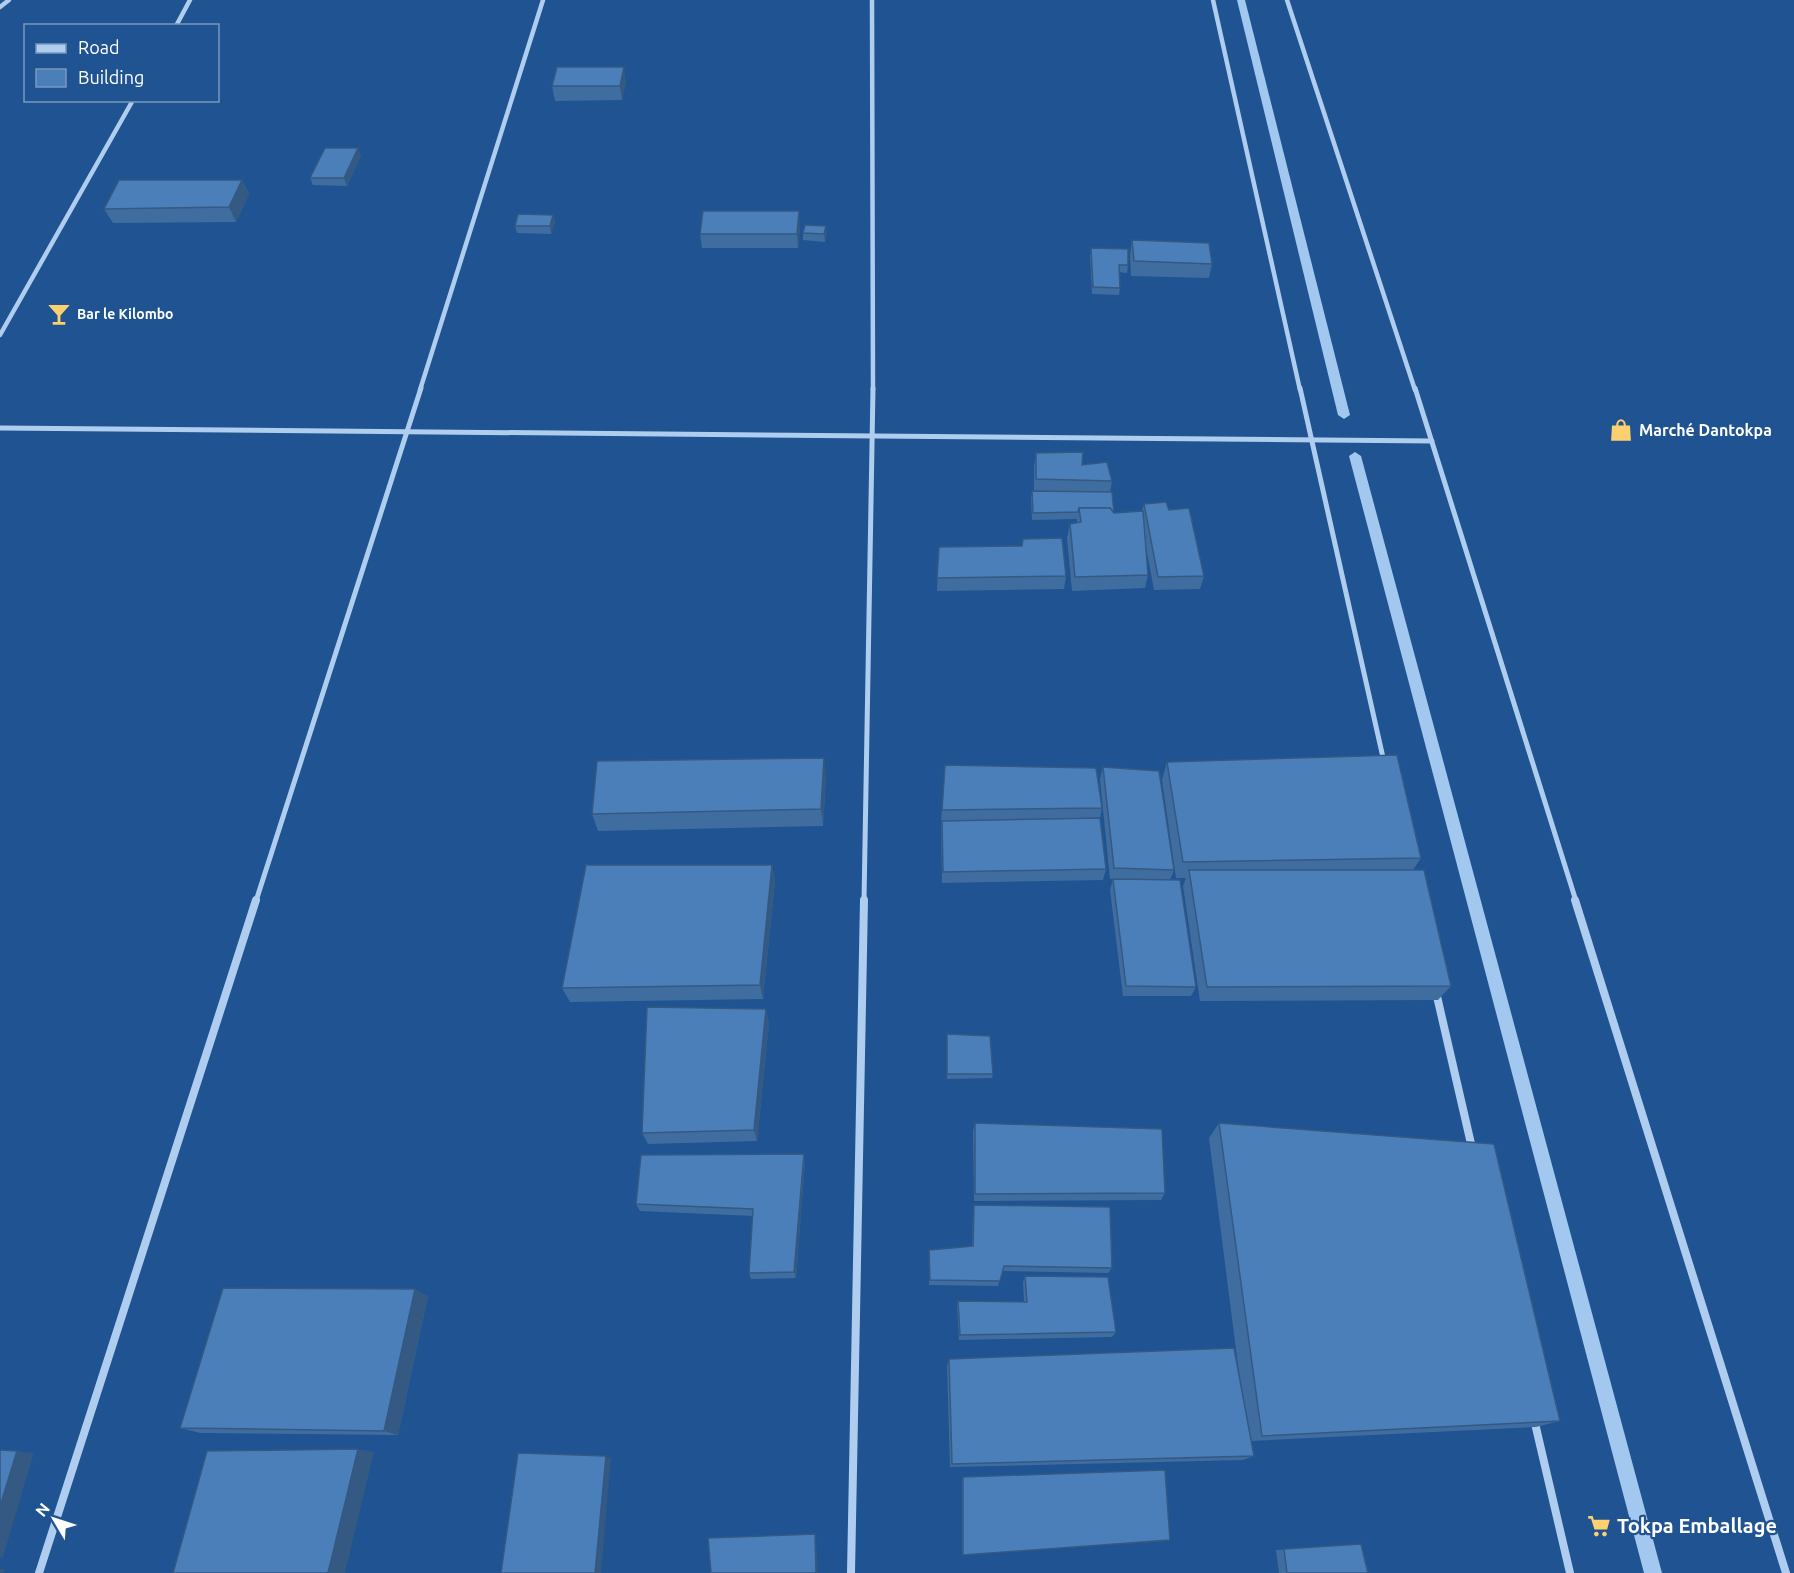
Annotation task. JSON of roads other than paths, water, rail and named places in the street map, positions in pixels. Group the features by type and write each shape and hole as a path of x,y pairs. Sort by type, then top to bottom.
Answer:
{"street":[{"path":"0,8 9,0"},
{"path":"177,24 190,0"},
{"path":"39,1573 408,432 543,0"},
{"path":"851,1573 873,436 872,0"},
{"path":"1213,0 1386,772"},
{"path":"1287,0 1432,441 1786,1573"},
{"path":"0,335 132,102"},
{"path":"0,428 1432,441"},
{"path":"1435,988 1475,1158"},
{"path":"1534,1415 1570,1573"}],"waterway":[{"path":"1241,0 1344,415"},
{"path":"1355,456 1653,1573"}],"place":[{"name":"Bar le Kilombo","path":"59,314"},
{"name":"Marché Dantokpa","path":"1621,430"},
{"name":"Tokpa Emballage","path":"1599,1526"}]}
